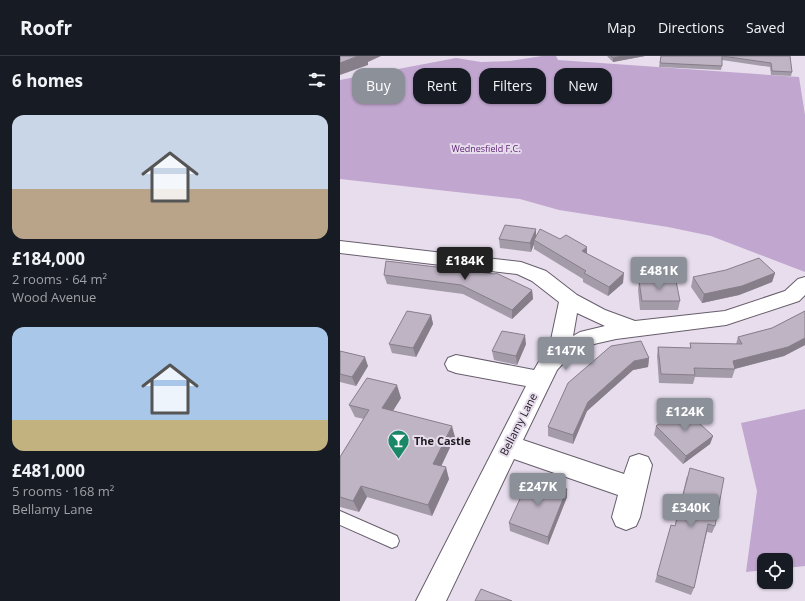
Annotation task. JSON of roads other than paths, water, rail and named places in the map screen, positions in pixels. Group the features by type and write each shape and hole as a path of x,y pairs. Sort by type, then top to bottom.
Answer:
{"street":[{"path":"340,247 521,268 539,276 570,300 598,315 634,329"},
{"name":"Bellamy Lane","path":"431,601 540,380 549,364 560,352 588,338 616,331 726,318 792,296 805,284"},
{"path":"560,352 570,300"},
{"path":"456,364 540,380"},
{"path":"507,446 636,476 626,517"}],"lane":[{"path":"340,518 392,541"}],"place":[{"name":"The Castle","path":"398,460"}],"park label":[{"name":"Wednesfield F.C.","path":"486,148"}]}
